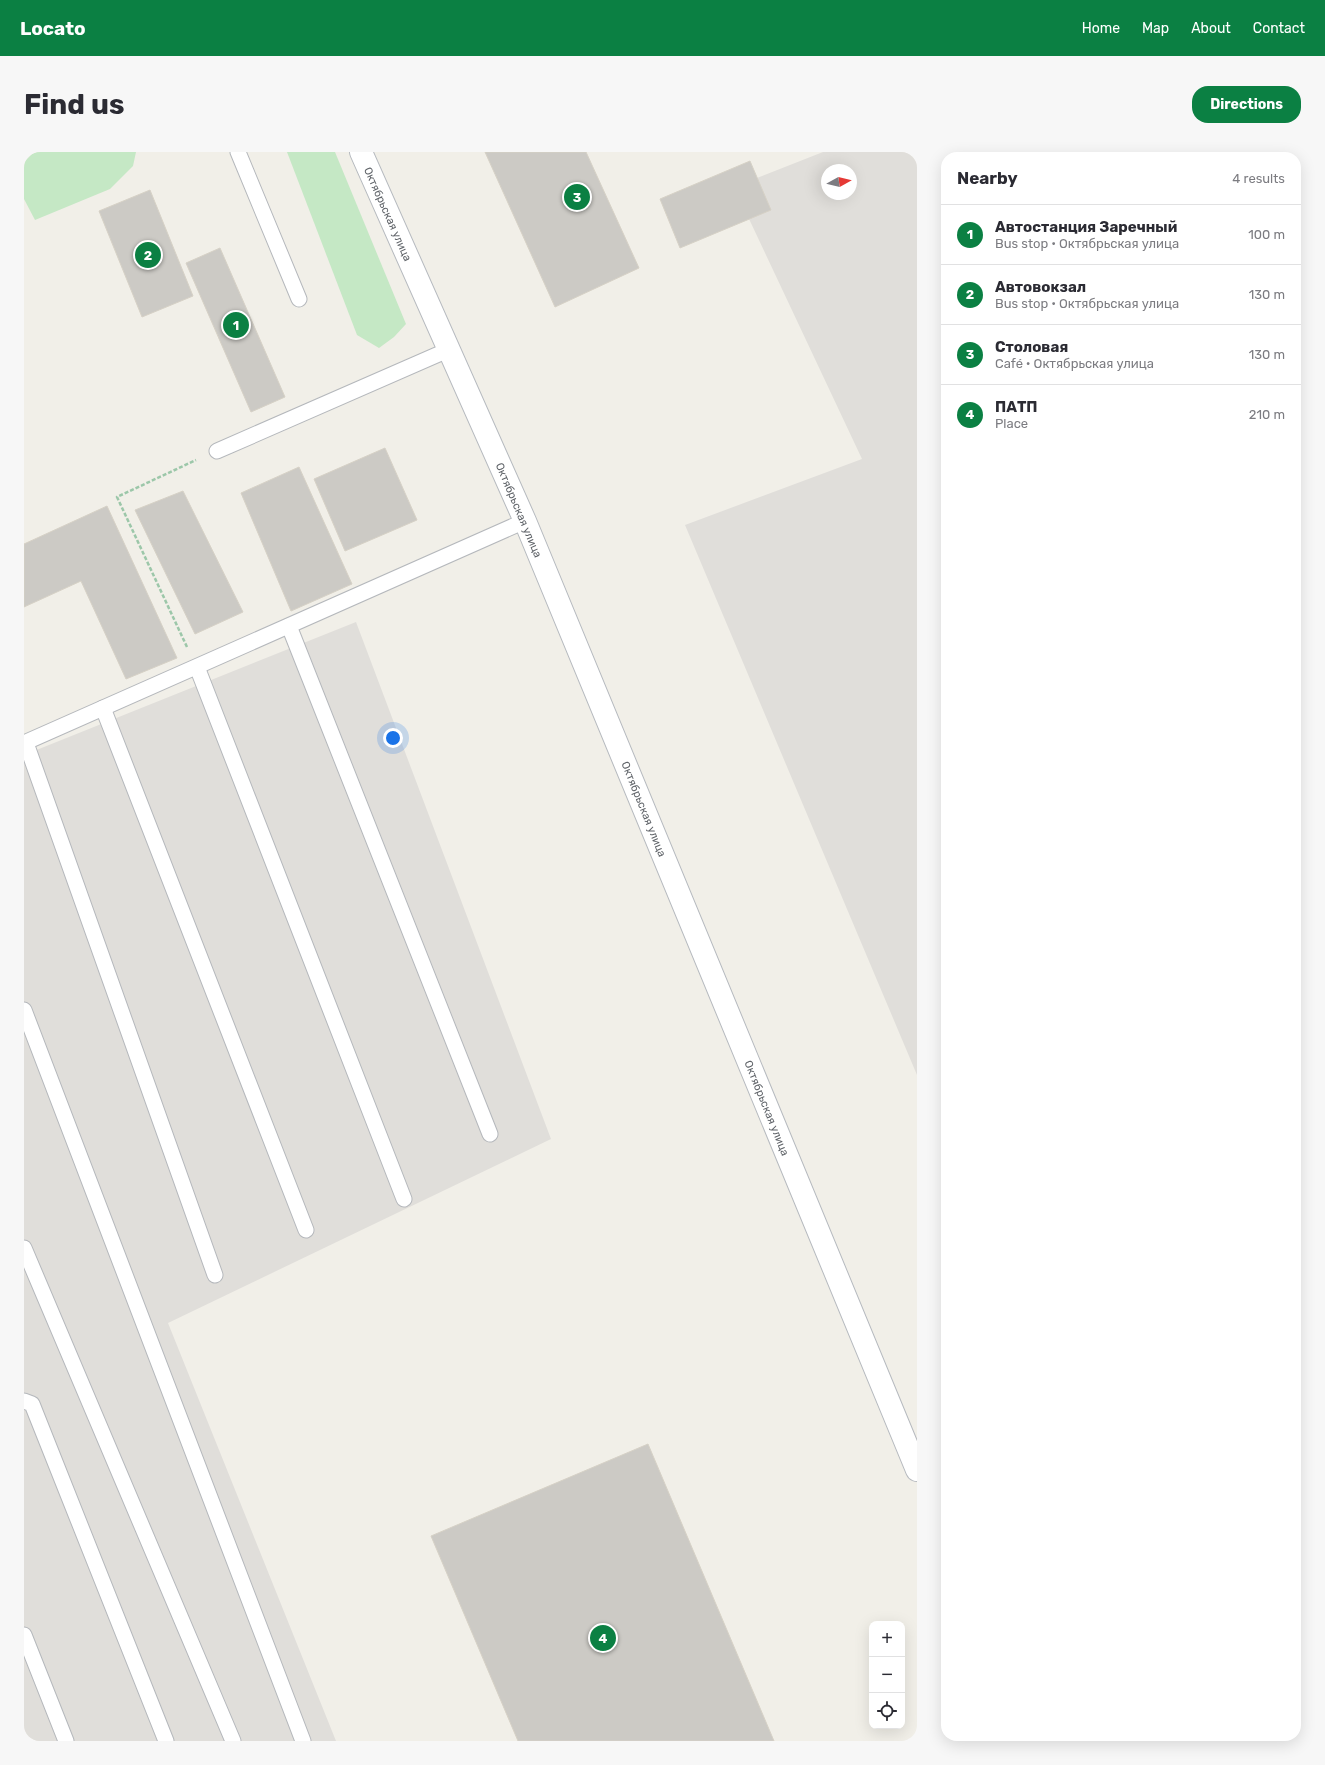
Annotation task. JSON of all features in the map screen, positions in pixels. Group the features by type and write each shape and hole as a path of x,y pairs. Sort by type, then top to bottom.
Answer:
{"street":[{"name":"Октябрьская улица","path":"361,152 524,522 917,1470"}],"lane":[{"path":"238,152 299,299"},
{"path":"217,451 448,350"},
{"path":"215,1275 25,743 524,522"},
{"path":"288,626 490,1134"},
{"path":"197,667 404,1199"},
{"path":"103,708 306,1230"},
{"path":"24,1010 303,1741"},
{"path":"24,1248 233,1741"},
{"path":"24,1401 32,1404 166,1741"},
{"path":"24,1635 66,1741"}],"path":[{"path":"197,667 117,497 217,451"}],"shaded area":[{"path":"823,152 917,152 917,1075 685,525 862,459 734,187"},
{"path":"356,622 551,1139 168,1323 336,1741 24,1741 24,755"}],"green space":[{"path":"37,152 136,152 133,166 110,189 35,220 24,199 24,162 32,154"},
{"path":"287,152 335,152 406,324 394,337 379,348 357,335"}],"building":[{"path":"485,152 586,152 639,268 555,307"},
{"path":"750,161 771,210 680,248 660,199"},
{"path":"150,190 193,296 142,317 99,211"},
{"path":"220,248 285,397 251,412 186,263"},
{"path":"385,448 417,520 345,551 314,479"},
{"path":"299,467 352,584 291,611 241,493"},
{"path":"183,491 243,612 195,634 135,510"},
{"path":"107,506 177,658 126,679 81,581 24,607 24,544"},
{"path":"648,1444 774,1741 518,1741 431,1536"}],"place":[{"name":"Столовая","path":"577,197"},
{"name":"Автовокзал","path":"148,255"},
{"name":"Автостанция Заречный","path":"236,325"},
{"name":"ПАТП","path":"603,1638"}]}
